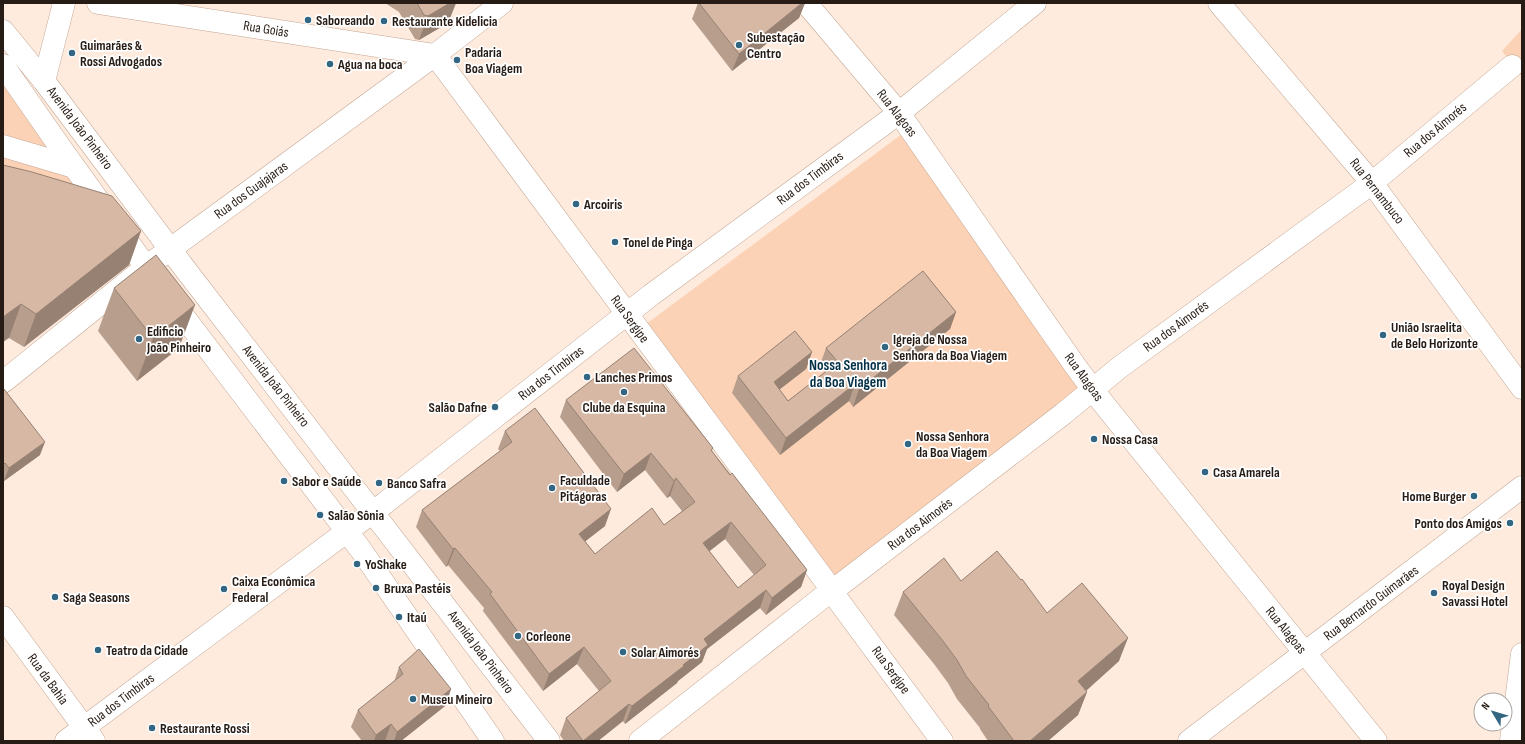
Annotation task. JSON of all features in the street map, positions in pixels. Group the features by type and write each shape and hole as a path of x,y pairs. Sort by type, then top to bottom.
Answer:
{"street":[{"path":"44,81 64,3"},
{"name":"Rua Goiás","path":"98,3 435,55"},
{"name":"Rua dos Guajajaras","path":"3,382 146,267 435,55 502,3"},
{"name":"Rua Alagoas","path":"806,3 899,113 1093,390 1376,741"},
{"name":"Rua dos Timbiras","path":"81,737 626,314 899,113 1035,3"},
{"name":"Rua Pernambuco","path":"1219,3 1372,183 1522,388"},
{"name":"Avenida João Pinheiro","path":"3,31 44,81 170,249 549,741"},
{"name":"Rua Sergipe","path":"435,55 942,741"},
{"name":"Rua dos Aimorés","path":"640,741 832,591 963,492 1120,367 1372,183 1512,66"},
{"name":"Avenida João Pinheiro","path":"6,71 146,267 346,530 493,741"},
{"path":"3,146 74,167"},
{"path":"83,211 112,220"},
{"name":"Rua Bernardo Guimarães","path":"1189,741 1520,493"},
{"name":"Rua da Bahia","path":"3,617 81,737"},
{"path":"1511,741 1522,654"}],"shaded area":[{"path":"1522,29 1522,77 1502,51"},
{"path":"3,74 117,226 3,193"},
{"path":"910,128 1090,377 1078,398 835,581 638,330"}],"building":[{"path":"417,3 450,3 428,16 424,15"},
{"name":"Subestação Centro","path":"699,3 802,3 739,54"},
{"path":"3,165 32,172 112,196 141,231 36,314 21,304 3,317"},
{"path":"156,255 195,305 153,338 114,288"},
{"path":"923,271 956,312 859,389 855,384 786,438 738,376 795,331 812,352 774,382 788,401 838,362 826,348"},
{"path":"634,348 713,448 711,450 730,475 732,473 807,570 772,598 766,590 704,639 708,645 683,665 684,666 632,706 629,704 583,741 566,718 611,681 584,647 549,674 490,594 492,592 455,548 453,549 422,510 512,442 505,431 535,408 611,509 579,534 595,554 652,508 664,525 695,502 676,478 674,481 651,453 624,474 566,400","holes":["731,522 766,565 738,588 703,543"]},
{"path":"4,389 45,442 9,468 5,463 3,465"},
{"path":"997,551 1021,580 1022,579 1047,613 1082,583 1128,638 1078,681 1087,692 1030,741 1014,741 988,706 989,705 966,676 957,660 943,641 903,592 944,558 961,581"},
{"name":"Museu Mineiro","path":"419,649 451,689 397,732 391,724 376,735 358,710 403,674 399,667"}],"place":[{"name":"Saboreando","path":"308,20"},
{"name":"Restaurante Kidelicia","path":"384,21"},
{"name":"Subestação Centro","path":"739,45"},
{"name":"Guimarães & Rossi Advogados","path":"72,53"},
{"name":"Padaria Boa Viagem","path":"457,60"},
{"name":"Agua na boca","path":"330,64"},
{"name":"Arcoiris","path":"576,204"},
{"name":"Tonel de Pinga","path":"615,242"},
{"name":"União Israelita de Belo Horizonte","path":"1383,335"},
{"name":"Edificio João Pinheiro","path":"139,339"},
{"name":"Igreja de Nossa Senhora da Boa Viagem","path":"885,347"},
{"name":"Lanches Primos","path":"587,377"},
{"name":"Clube da Esquina","path":"624,392"},
{"name":"Salão Dafne","path":"495,407"},
{"name":"Nossa Casa","path":"1094,439"},
{"name":"Nossa Senhora da Boa Viagem","path":"908,444"},
{"name":"Casa Amarela","path":"1205,472"},
{"name":"Sabor e Saúde","path":"284,481"},
{"name":"Banco Safra","path":"379,483"},
{"name":"Faculdade Pitágoras","path":"552,488"},
{"name":"Home Burger","path":"1474,496"},
{"name":"Salão Sônia","path":"320,515"},
{"name":"Ponto dos Amigos","path":"1510,523"},
{"name":"YoShake","path":"357,564"},
{"name":"Bruxa Pastéis","path":"376,588"},
{"name":"Caixa Econômica Federal","path":"224,589"},
{"name":"Royal Design Savassi Hotel","path":"1434,593"},
{"name":"Saga Seasons","path":"55,597"},
{"name":"Itaú","path":"399,617"},
{"name":"Corleone","path":"518,636"},
{"name":"Teatro da Cidade","path":"98,650"},
{"name":"Solar Aimorés","path":"623,652"},
{"name":"Museu Mineiro","path":"413,699"},
{"name":"Restaurante Rossi","path":"152,728"}],"district":[{"name":"Nossa Senhora da Boa Viagem","path":"848,374"}]}
